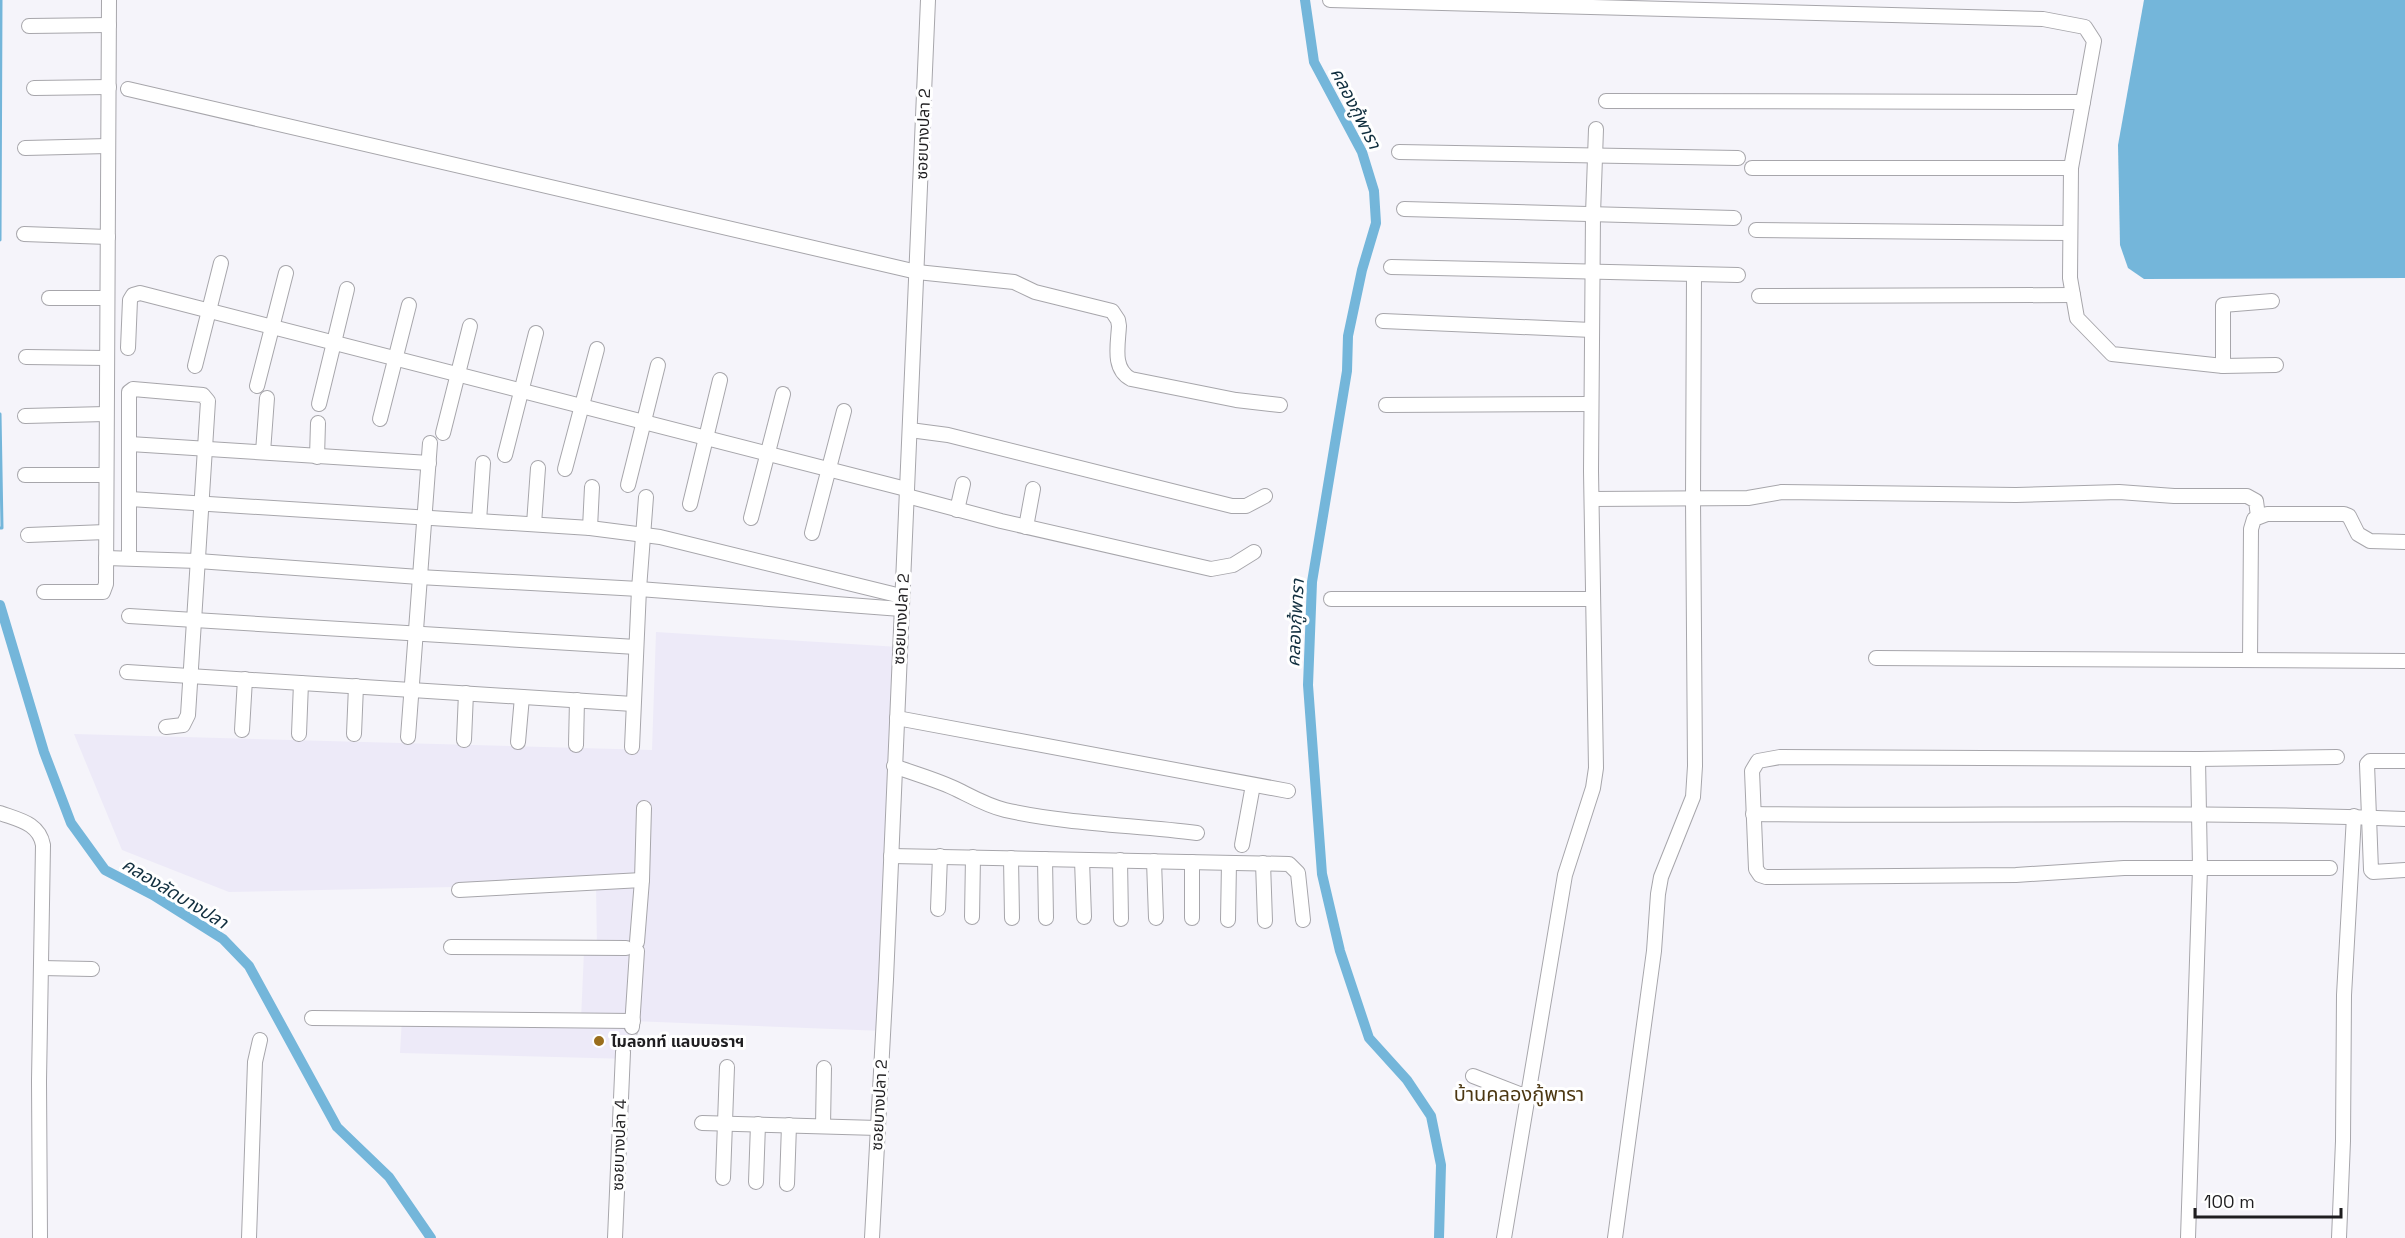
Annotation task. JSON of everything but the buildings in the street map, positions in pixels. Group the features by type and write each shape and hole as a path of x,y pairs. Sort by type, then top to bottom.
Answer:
{"street":[{"path":"44,592 103,592 106,584 109,0"},
{"name":"ซอยบางปลา 2","path":"872,1238 928,0"},
{"path":"1330,0 2043,19 2085,27 2094,41 2071,168 2070,278 2077,318 2112,354 2223,366 2276,365"},
{"path":"29,26 109,25"},
{"path":"34,88 109,87"},
{"path":"128,89 917,272 1014,282 1035,292 1112,311 1118,320 1119,367 1127,377 1236,400 1280,405"},
{"path":"1606,101 2083,102"},
{"path":"1504,1238 1565,875 1595,777 1591,405 1596,129"},
{"path":"25,148 108,146"},
{"path":"1399,152 1738,158"},
{"path":"1752,168 2071,168"},
{"path":"1404,209 1734,218"},
{"path":"1756,230 2070,233"},
{"path":"24,234 108,237"},
{"path":"195,366 221,263"},
{"path":"1391,267 1738,274"},
{"path":"257,386 286,273"},
{"path":"1615,1238 1654,951 1658,894 1661,878 1693,797 1695,766 1694,274"},
{"path":"318,404 347,289"},
{"path":"128,348 130,300 133,294 140,293 828,469 957,510 1026,527 1211,569 1233,565 1254,552"},
{"path":"1759,296 2073,295"},
{"path":"49,298 107,298"},
{"path":"2223,366 2223,305 2272,301"},
{"path":"380,419 409,305"},
{"path":"1383,321 1592,330"},
{"path":"443,434 470,326"},
{"path":"505,455 536,333"},
{"path":"565,469 597,349"},
{"path":"26,357 106,358"},
{"path":"628,485 658,365"},
{"path":"690,504 720,380"},
{"path":"129,558 129,395 133,389 203,395 208,401 207,448 187,722 183,725 165,727"},
{"path":"751,518 783,394"},
{"path":"263,452 267,398"},
{"path":"1386,405 1591,405"},
{"path":"812,533 844,411"},
{"path":"25,416 106,414"},
{"path":"317,457 318,423"},
{"path":"910,430 948,435 1232,506 1246,506 1264,496"},
{"path":"408,737 430,443"},
{"path":"130,444 429,463"},
{"path":"479,521 483,463"},
{"path":"534,524 538,468"},
{"path":"25,475 106,475"},
{"path":"957,510 963,484"},
{"path":"590,528 592,487"},
{"path":"1026,527 1033,489"},
{"path":"1592,499 1749,498 1782,492 2016,495 2119,492 2174,496 2247,496 2256,501 2259,516"},
{"path":"632,747 639,589 645,535 646,497"},
{"path":"130,499 534,524 645,535 869,588 901,603"},
{"path":"2250,660 2251,529 2254,519 2259,516 2344,514 2349,516 2358,534 2370,541 2405,542"},
{"path":"28,535 106,532"},
{"path":"106,558 198,561 868,606 901,603"},
{"path":"868,606 869,588"},
{"path":"1331,599 1592,599"},
{"path":"129,616 636,647"},
{"path":"1876,658 2405,661"},
{"path":"127,672 633,704"},
{"path":"242,730 245,679"},
{"path":"300,734 301,683"},
{"path":"354,734 356,686"},
{"path":"464,740 466,693"},
{"path":"518,742 522,697"},
{"path":"576,745 577,700"},
{"path":"897,718 1288,791"},
{"path":"2330,868 2124,868 2016,875 1766,877 1760,875 1756,869 1752,771 1755,765 1764,758 2337,757"},
{"path":"2188,1238 2200,868 2198,759"},
{"path":"2405,761 2368,762 2371,872 2405,870"},
{"path":"894,766 1005,810 1091,823 1130,824 1197,832"},
{"path":"1242,845 1253,785"},
{"path":"312,1017 632,1025 633,947 642,880 644,808"},
{"path":"0,813 32,825 41,836 43,845 40,1238"},
{"path":"1753,814 1877,816 2059,813 2354,816 2405,819"},
{"path":"2339,1238 2343,1141 2344,995 2354,816"},
{"path":"891,856 1289,864 1294,867 1299,880 1303,920"},
{"path":"938,909 940,856"},
{"path":"972,916 973,857"},
{"path":"1011,858 1012,918"},
{"path":"1045,859 1046,918"},
{"path":"1082,860 1084,917"},
{"path":"1120,860 1121,919"},
{"path":"1154,861 1156,918"},
{"path":"1192,862 1192,918"},
{"path":"1228,863 1228,920"},
{"path":"1263,863 1265,921"},
{"path":"459,890 642,880"},
{"path":"451,947 633,947"},
{"path":"41,968 92,969"},
{"path":"249,1238 255,1062 260,1040"},
{"name":"ซอยบางปลา 4","path":"615,1238 623,1052"},
{"path":"723,1178 727,1067"},
{"path":"823,1126 824,1068"},
{"path":"1473,1076 1527,1097"},
{"path":"702,1123 878,1128"},
{"path":"756,1182 758,1124"},
{"path":"787,1184 789,1125"}],"shaded area":[{"path":"656,632 899,647 883,1031 632,1021 630,1059 400,1053 402,1018 581,1020 584,951 597,950 596,884 229,892 122,850 74,734 652,750"}],"water":[{"path":"2144,0 2405,0 2405,278 2144,279 2128,268 2120,245 2118,145"}],"waterway":[{"path":"0,240 1,0"},
{"name":"คลองกู้พารา","path":"1305,0 1314,62 1362,152 1374,191 1376,223 1362,270 1348,336 1347,371 1312,582 1308,685 1322,874 1340,951 1369,1038 1407,1080 1431,1116 1441,1165 1439,1238"},
{"path":"0,414 2,528 0,528"},
{"name":"คลองลัดบางปลา","path":"0,605 44,752 71,823 105,870 153,895 223,939 249,966 337,1127 389,1177 431,1238"}],"tunnel":[{"path":"623,1052 632,1029"}],"place":[{"name":"ไมลอทท์ แลบบอราฯ","path":"599,1041"}],"district":[{"name":"บ้านคลองกู้พารา","path":"1519,1094"}]}
